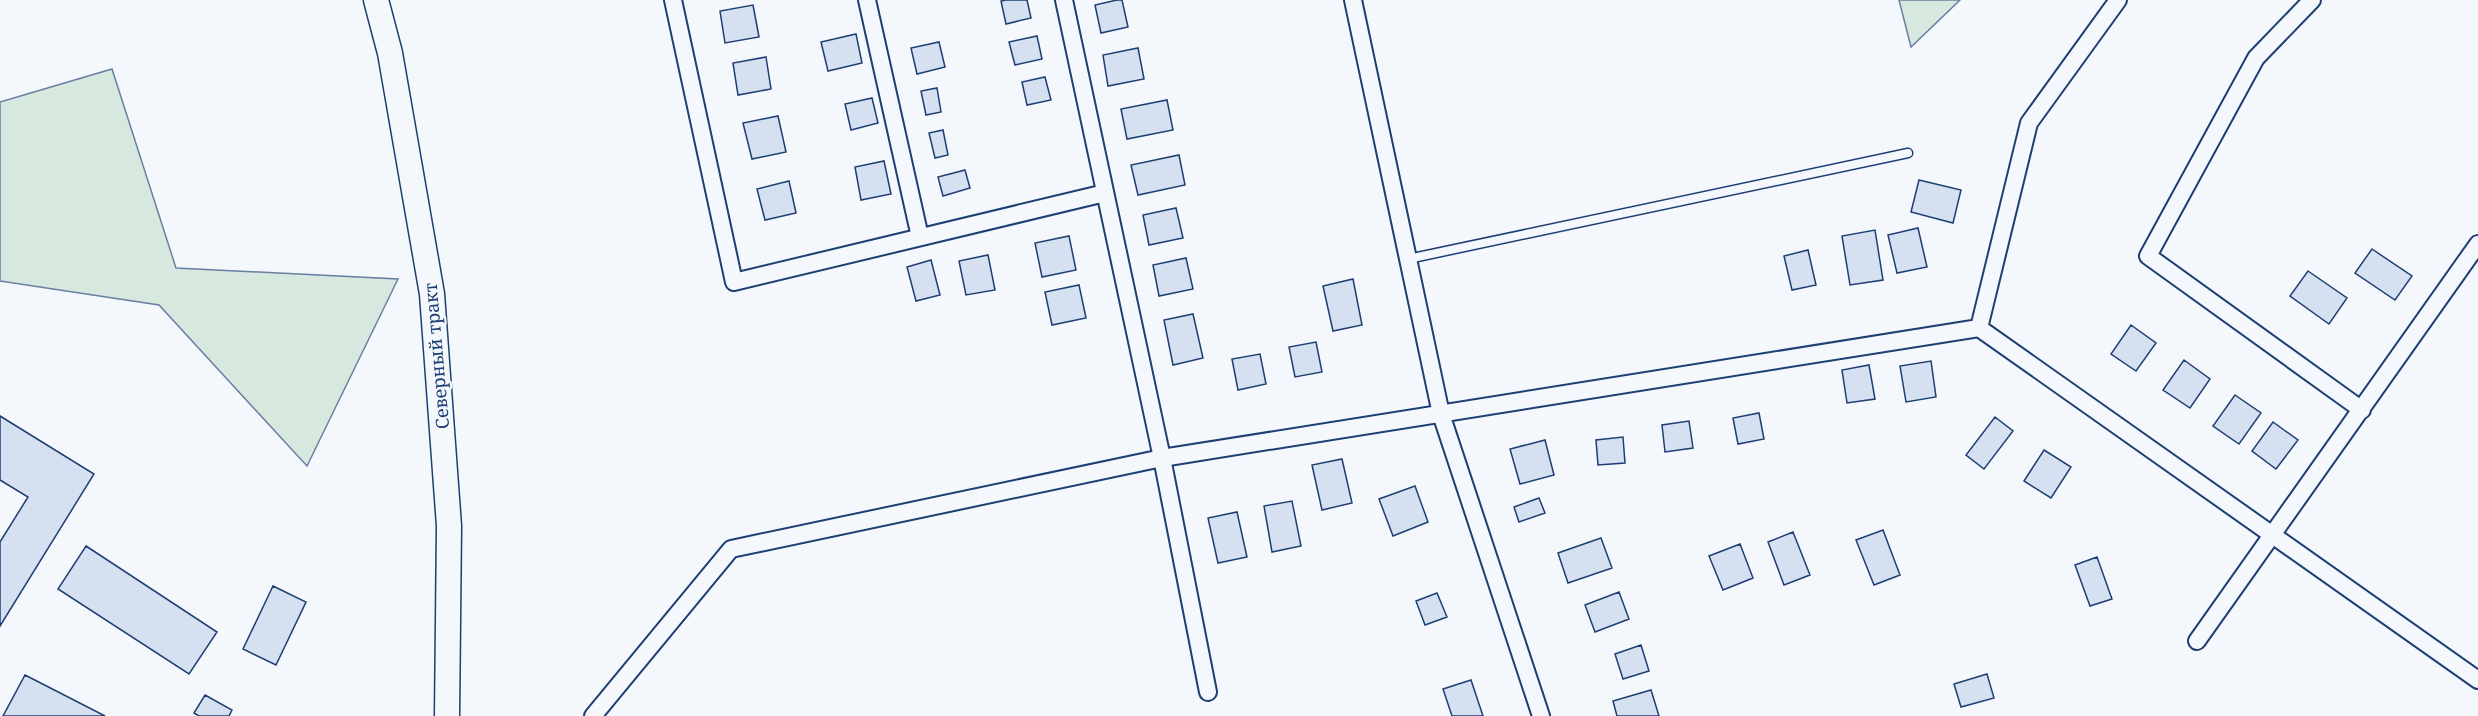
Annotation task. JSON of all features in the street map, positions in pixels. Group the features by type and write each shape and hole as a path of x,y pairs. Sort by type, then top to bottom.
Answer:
{"main road":[{"name":"Северный тракт","path":"376,0 390,53 432,294 449,526 447,716"}],"street":[{"path":"673,0 734,282 1105,193"},
{"path":"867,0 920,237"},
{"path":"1064,0 1162,458 1208,692"},
{"path":"1353,0 1441,414 1541,716"},
{"path":"1979,328 2029,123 2118,0"},
{"path":"2312,0 2256,58 2148,256 2362,410"},
{"path":"2197,641 2478,244"},
{"path":"593,716 731,549 1162,458 1979,328 2478,681"}],"lane":[{"path":"1408,259 1908,153"}],"shaded area":[{"path":"1899,0 1960,0 1911,47"},
{"path":"112,69 176,268 398,279 307,466 159,305 0,281 0,102"}],"building":[{"path":"1027,0 1031,18 1006,24 1001,1"},
{"path":"1122,0 1128,27 1101,33 1095,5"},
{"path":"753,5 759,37 725,43 720,11"},
{"path":"856,34 862,63 828,71 821,42"},
{"path":"1037,36 1042,59 1015,65 1009,42"},
{"path":"939,42 945,67 917,74 911,48"},
{"path":"1138,48 1144,79 1108,86 1103,55"},
{"path":"766,57 771,89 738,95 733,63"},
{"path":"1045,77 1051,100 1027,105 1022,82"},
{"path":"937,88 941,112 926,115 921,91"},
{"path":"872,98 878,123 851,130 845,104"},
{"path":"1167,100 1173,130 1127,139 1121,109"},
{"path":"778,116 786,152 752,159 743,123"},
{"path":"943,130 948,155 935,158 929,133"},
{"path":"1179,155 1185,185 1138,195 1131,165"},
{"path":"884,161 891,194 861,200 855,167"},
{"path":"965,170 970,188 943,196 938,177"},
{"path":"1919,180 1961,190 1953,223 1911,212"},
{"path":"789,181 796,213 765,220 757,189"},
{"path":"1176,208 1183,238 1149,245 1143,215"},
{"path":"1918,228 1927,267 1897,273 1888,235"},
{"path":"1875,230 1883,280 1850,285 1842,236"},
{"path":"1069,236 1076,270 1042,277 1035,243"},
{"path":"2372,249 2412,276 2395,300 2355,273"},
{"path":"1808,250 1816,285 1792,290 1784,256"},
{"path":"988,255 995,290 966,295 959,261"},
{"path":"1186,258 1193,289 1159,296 1153,265"},
{"path":"931,260 940,295 916,301 907,267"},
{"path":"2308,271 2347,298 2329,324 2290,296"},
{"path":"1353,279 1362,325 1333,331 1323,286"},
{"path":"1079,285 1086,318 1052,325 1045,292"},
{"path":"1193,314 1203,358 1173,365 1164,320"},
{"path":"2131,325 2156,343 2136,371 2111,354"},
{"path":"1316,342 1322,372 1295,377 1289,347"},
{"path":"1260,354 1266,384 1238,390 1232,359"},
{"path":"2184,360 2210,379 2190,408 2163,390"},
{"path":"1931,361 1936,397 1906,402 1900,366"},
{"path":"1869,365 1875,399 1847,403 1842,370"},
{"path":"2235,395 2261,413 2239,444 2213,426"},
{"path":"1759,413 1764,439 1738,444 1733,418"},
{"path":"0,416 94,474 0,626 0,542 28,497 0,480"},
{"path":"1995,417 2013,431 1984,469 1966,455"},
{"path":"1689,421 1693,448 1665,452 1662,425"},
{"path":"2273,422 2298,440 2276,469 2252,451"},
{"path":"1623,437 1625,463 1598,465 1596,440"},
{"path":"1545,440 1554,475 1520,484 1510,449"},
{"path":"2044,450 2071,467 2051,498 2024,481"},
{"path":"1342,459 1352,503 1322,510 1312,465"},
{"path":"1415,486 1428,522 1393,536 1379,499"},
{"path":"1539,498 1545,513 1519,522 1514,507"},
{"path":"1292,501 1301,546 1272,552 1264,506"},
{"path":"1237,512 1247,557 1218,563 1208,518"},
{"path":"1883,530 1900,575 1874,585 1856,540"},
{"path":"1793,532 1810,575 1784,585 1768,542"},
{"path":"1601,538 1612,568 1568,583 1558,553"},
{"path":"1740,544 1753,578 1723,590 1709,556"},
{"path":"86,546 217,632 189,674 58,589"},
{"path":"2097,557 2112,599 2090,606 2075,565"},
{"path":"273,586 306,602 276,665 243,649"},
{"path":"1619,592 1629,619 1595,632 1585,605"},
{"path":"1437,593 1447,617 1425,625 1416,601"},
{"path":"1641,645 1649,671 1623,679 1615,654"},
{"path":"1987,674 1994,698 1961,707 1954,684"},
{"path":"25,675 105,716 3,716"},
{"path":"1471,680 1483,716 1452,716 1443,689"},
{"path":"1651,690 1659,716 1617,716 1613,701"},
{"path":"205,695 232,710 229,716 199,716 194,713"}]}
